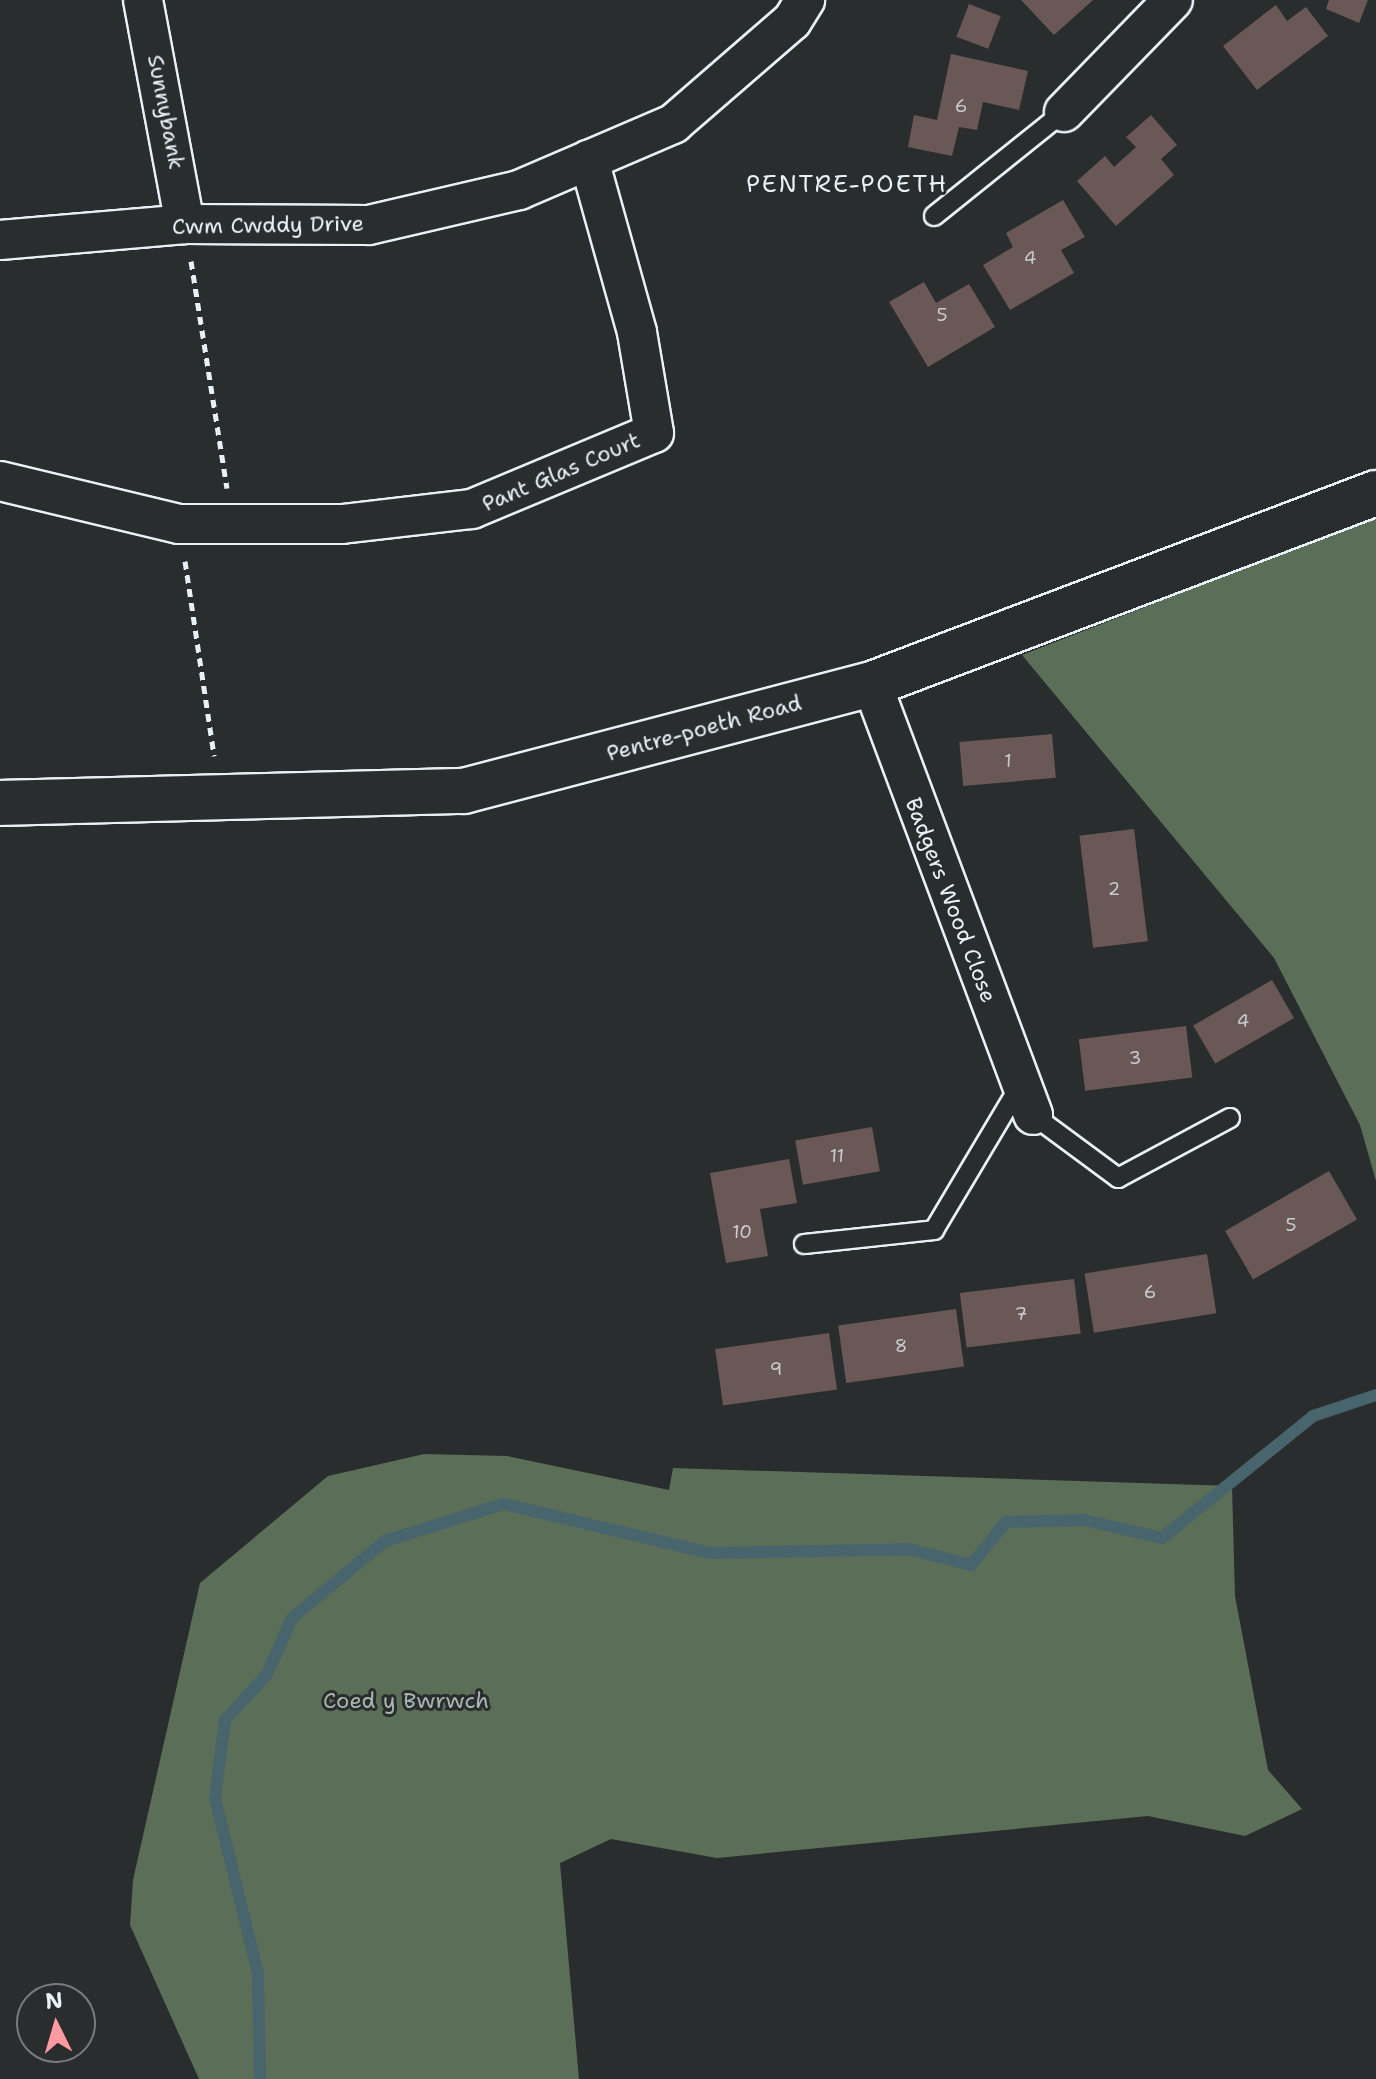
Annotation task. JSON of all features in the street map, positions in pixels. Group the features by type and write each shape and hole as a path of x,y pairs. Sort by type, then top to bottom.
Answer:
{"street":[{"name":"Sunnybank","path":"143,0 185,224"},
{"name":"Cwm Cwddy Drive","path":"0,240 185,224 369,225 519,190 673,124 792,21 805,0"},
{"path":"1064,112 1173,0"},
{"name":"Pant Glas Court","path":"0,481 179,524 342,524 472,509 654,433 637,332 589,160"},
{"name":"Pentre-poeth Road","path":"0,803 221,800 464,791 872,684 1376,493"},
{"name":"Badgers Wood Close","path":"872,684 1027,1099"}],"lane":[{"path":"934,216 1064,112"},
{"path":"804,1244 934,1230 1027,1099 1118,1178 1230,1118"}],"path":[{"path":"185,224 233,524"},
{"path":"179,524 221,800"}],"green space":[{"path":"1376,517 1376,1181 1360,1125 1274,958 1022,655"},
{"name":"Coed y Bwrwch","path":"424,1454 507,1456 669,1490 673,1468 1232,1486 1235,1596 1268,1770 1302,1809 1245,1836 1148,1816 717,1858 611,1839 560,1863 579,2079 199,2079 130,1925 133,1880 200,1583 328,1476"}],"building":[{"path":"1021,0 1093,0 1054,35"},
{"path":"1329,0 1368,0 1359,23 1326,9"},
{"path":"969,4 1001,16 988,49 956,37"},
{"path":"1276,5 1287,21 1306,7 1328,36 1257,90 1223,46"},
{"path":"951,54 1028,71 1019,110 983,102 977,130 959,127 952,156 908,147 914,115 937,120"},
{"path":"1151,115 1177,145 1161,159 1174,175 1116,226 1077,181 1105,156 1114,167 1136,147 1126,137"},
{"path":"1063,200 1085,237 1061,250 1074,273 1010,310 983,265 1013,247 1006,233"},
{"path":"924,282 936,303 969,284 995,327 928,367 889,302"},
{"path":"1052,734 1056,778 963,786 959,742"},
{"path":"1134,829 1148,941 1093,948 1079,836"},
{"path":"1272,980 1294,1018 1215,1064 1193,1026"},
{"path":"1186,1026 1192,1078 1085,1091 1079,1039"},
{"path":"872,1127 880,1171 803,1185 795,1141"},
{"path":"789,1159 797,1203 760,1209 768,1256 726,1263 710,1173"},
{"path":"1329,1171 1357,1219 1253,1279 1225,1231"},
{"path":"1207,1254 1216,1313 1094,1333 1085,1273"},
{"path":"1074,1279 1081,1334 967,1348 960,1293"},
{"path":"956,1309 964,1366 846,1383 838,1326"},
{"path":"829,1333 837,1389 723,1405 715,1349"}],"waterway":[{"path":"260,2079 258,1974 215,1798 225,1720 267,1674 292,1618 385,1541 504,1504 709,1553 909,1549 971,1565 1006,1522 1084,1520 1162,1538 1313,1416 1376,1395"}],"district":[{"name":"PENTRE-POETH","path":"847,185"}]}
